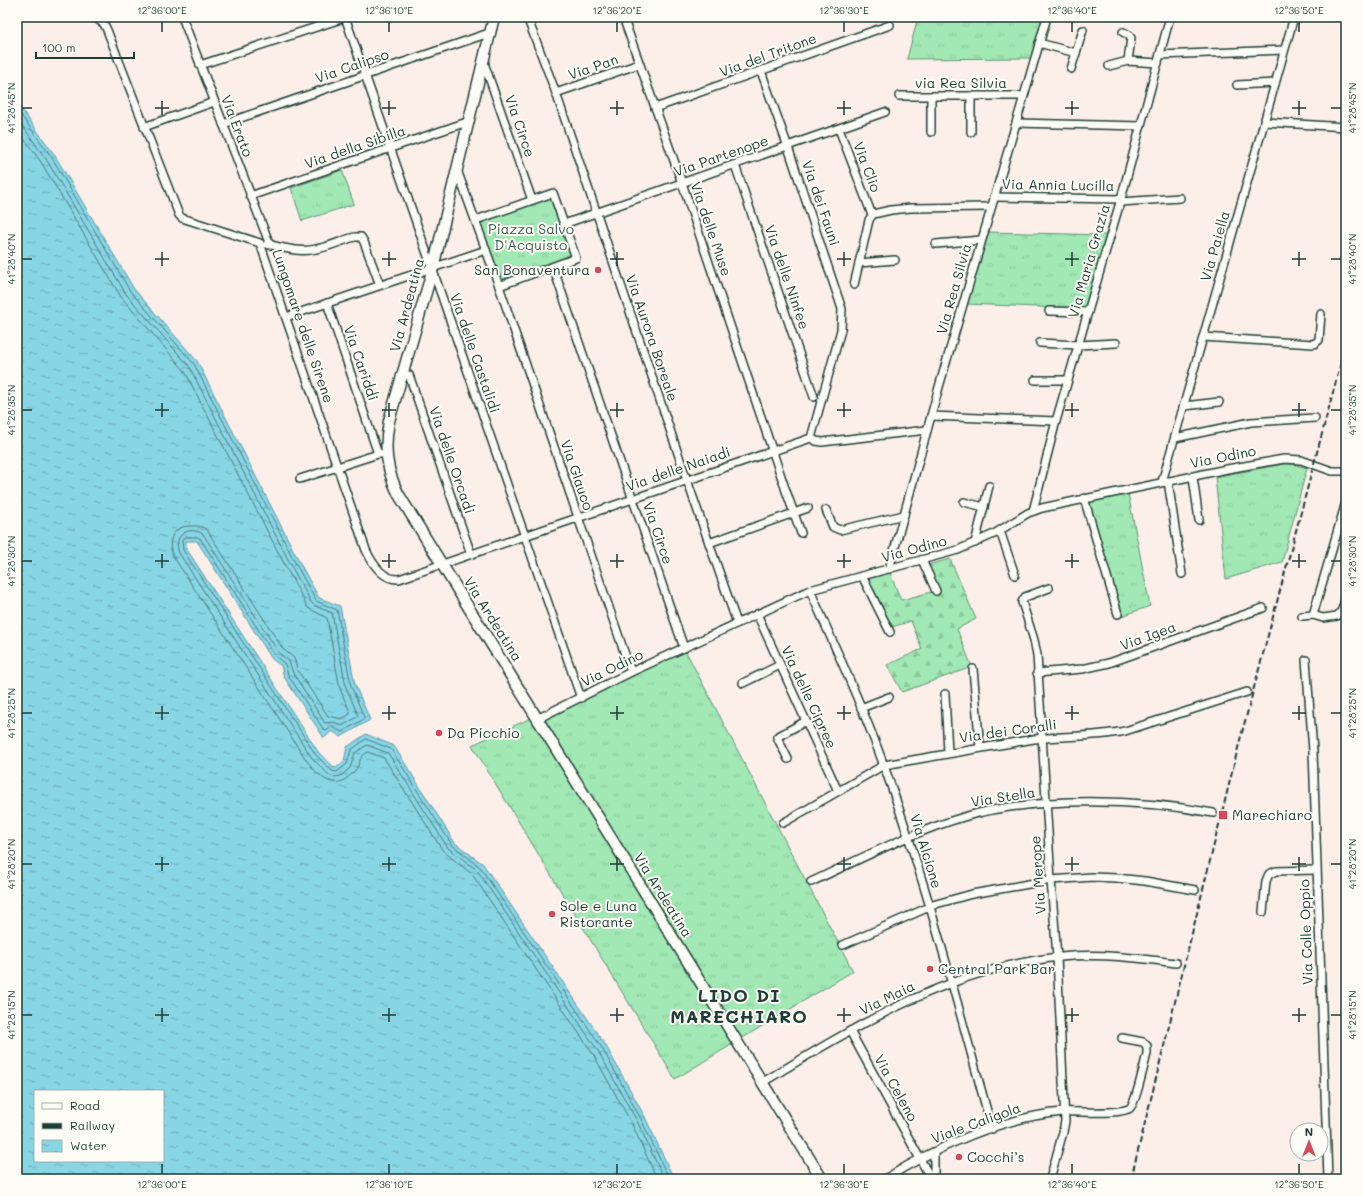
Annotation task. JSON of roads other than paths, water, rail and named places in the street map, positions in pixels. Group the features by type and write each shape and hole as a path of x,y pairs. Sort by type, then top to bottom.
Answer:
{"main road":[{"name":"Via Ardeatina","path":"494,17 432,268 389,421 382,454 399,495 822,1179"}],"street":[{"name":"Lungomare delle Sirene","path":"94,17 104,24 107,30 144,127 181,217 260,243 337,467 368,554 373,562 382,573 389,578 397,579 442,564"},
{"name":"Via Erato","path":"182,17 270,245"},
{"path":"200,65 346,17"},
{"name":"Via delle Castalidi","path":"346,17 390,149 581,698"},
{"name":"Via Aurora Boreale","path":"527,17 556,93 737,623"},
{"name":"Via delle Muse","path":"623,17 682,183 801,533"},
{"name":"Via Rea Silvia","path":"889,569 981,240 1046,17"},
{"name":"Via Maria Grazia","path":"1033,511 1056,421 1121,200 1170,17"},
{"name":"Via Paiella","path":"1165,482 1175,438 1203,337 1294,17"},
{"name":"Via del Tritone","path":"655,108 890,25"},
{"path":"1071,69 1083,30"},
{"path":"1123,32 1129,35 1132,40 1128,61"},
{"name":"Via Calipso","path":"223,124 489,33"},
{"path":"1039,43 1076,54"},
{"path":"1160,55 1284,50"},
{"name":"Via Circe","path":"483,60 532,200"},
{"path":"1109,66 1128,61 1158,63"},
{"name":"Via Pan","path":"556,93 639,64"},
{"name":"Via dei Fauni","path":"761,71 841,303 841,330 811,438"},
{"path":"1237,85 1275,83"},
{"name":"via Rea Silvia","path":"899,96 1023,96"},
{"path":"931,96 931,132"},
{"path":"971,96 971,132"},
{"path":"144,127 214,102"},
{"name":"Via Partenope","path":"564,224 885,112"},
{"name":"Via della Sibilla","path":"250,196 467,122"},
{"path":"1264,122 1346,127"},
{"path":"1016,123 1141,126"},
{"name":"Via Clio","path":"839,129 872,215"},
{"name":"Via delle Ninfee","path":"735,165 814,397"},
{"path":"456,167 499,286 576,258 553,193 476,220"},
{"name":"Via Annia Lucilla","path":"994,196 1121,200 1180,198"},
{"path":"854,285 869,220 872,215 891,210 911,208 991,207"},
{"path":"260,243 296,250 311,250 354,237 361,237 380,285"},
{"path":"936,244 981,240"},
{"path":"286,317 486,250"},
{"path":"859,263 895,260"},
{"name":"Via Circe","path":"554,267 684,648"},
{"name":"Via Glauco","path":"499,286 631,672"},
{"name":"Via Cariddi","path":"327,303 382,454"},
{"path":"1049,311 1088,312"},
{"path":"1203,337 1314,344 1319,340 1321,314"},
{"path":"1040,343 1078,345 1116,343"},
{"name":"Via delle Orcadi","path":"409,375 471,554"},
{"path":"1035,380 1068,380"},
{"path":"1184,406 1219,402"},
{"path":"931,416 1056,421"},
{"path":"1175,438 1251,422 1315,418"},
{"name":"Via delle Naiadi","path":"442,564 772,450 811,438 822,442 927,430"},
{"path":"300,479 382,454"},
{"name":"Via Odino","path":"537,719 631,672 810,590 952,552 1000,531 1033,511 1042,508 1084,498 1284,459 1301,460 1337,472 1346,471"},
{"path":"1193,477 1199,520"},
{"path":"1165,482 1182,574"},
{"path":"975,543 989,486"},
{"path":"1084,498 1118,614"},
{"path":"964,502 984,507"},
{"path":"1313,615 1344,518 1346,502"},
{"path":"709,543 808,508"},
{"path":"826,510 833,527 840,530 904,515"},
{"path":"1000,531 1015,575"},
{"path":"922,560 936,591"},
{"path":"862,576 890,632"},
{"name":"Via Merope","path":"1049,588 1026,597 1022,602 1036,650 1057,957 1065,1112 1063,1132 1050,1179"},
{"name":"Via Alcione","path":"810,590 884,765 929,907 992,1129"},
{"path":"1302,616 1313,615 1321,618 1337,616 1342,611 1346,598"},
{"name":"Via Igea","path":"1037,673 1086,669 1109,663 1263,608"},
{"name":"Via delle Cipree","path":"757,614 838,791"},
{"name":"Via Colle Oppio","path":"1306,660 1313,751 1328,1179"},
{"path":"743,683 780,665"},
{"path":"974,669 980,748"},
{"name":"Via dei Coralli","path":"783,823 884,765 1042,738 1108,734 1125,731 1247,692"},
{"path":"945,694 948,753"},
{"path":"861,708 889,697"},
{"path":"788,759 777,737 806,721"},
{"name":"Via Stella","path":"811,882 908,837 973,815 999,809 1046,803 1136,803 1213,813"},
{"path":"1263,912 1266,881 1269,874 1276,871 1316,870"},
{"path":"843,945 929,907 972,894 1051,880 1092,877 1116,878 1157,883 1195,890"},
{"name":"Via Maia","path":"763,1082 850,1031 904,1003 951,983 1008,966 1057,957 1085,956 1123,957 1176,963"},
{"name":"Via Celeno","path":"850,1031 932,1179"},
{"name":"Viale Caligola","path":"885,1179 920,1158 934,1152 992,1129 1030,1117 1065,1112 1118,1112 1129,1109 1134,1101 1147,1054 1147,1048 1143,1042 1122,1038"},
{"name":"Via Celeno","path":"932,1179 934,1152"}],"water":[{"path":"17,103 54,154 134,289 197,361 319,598 340,606 355,685 370,720 341,737 332,731 324,738 284,677 281,666 272,659 197,541 186,541 186,548 319,753 335,768 344,761 347,747 366,734 394,746 455,843 483,864 606,1046 645,1117 674,1179 17,1179"}],"railway":[{"path":"1131,1179 1240,740 1346,344"}],"place":[{"name":"San Bonaventura","path":"598,270"},
{"name":"Da Picchio","path":"439,733"},
{"name":"Marechiaro","path":"1223,815"},
{"name":"Sole e Luna Ristorante","path":"552,914"},
{"name":"Central Park Bar","path":"930,969"},
{"name":"Cocchi’s","path":"959,1157"}],"district":[{"name":"LIDO DI MARECHIARO","path":"739,1006"}],"park label":[{"name":"Piazza Salvo D'Acquisto","path":"531,238"}]}
